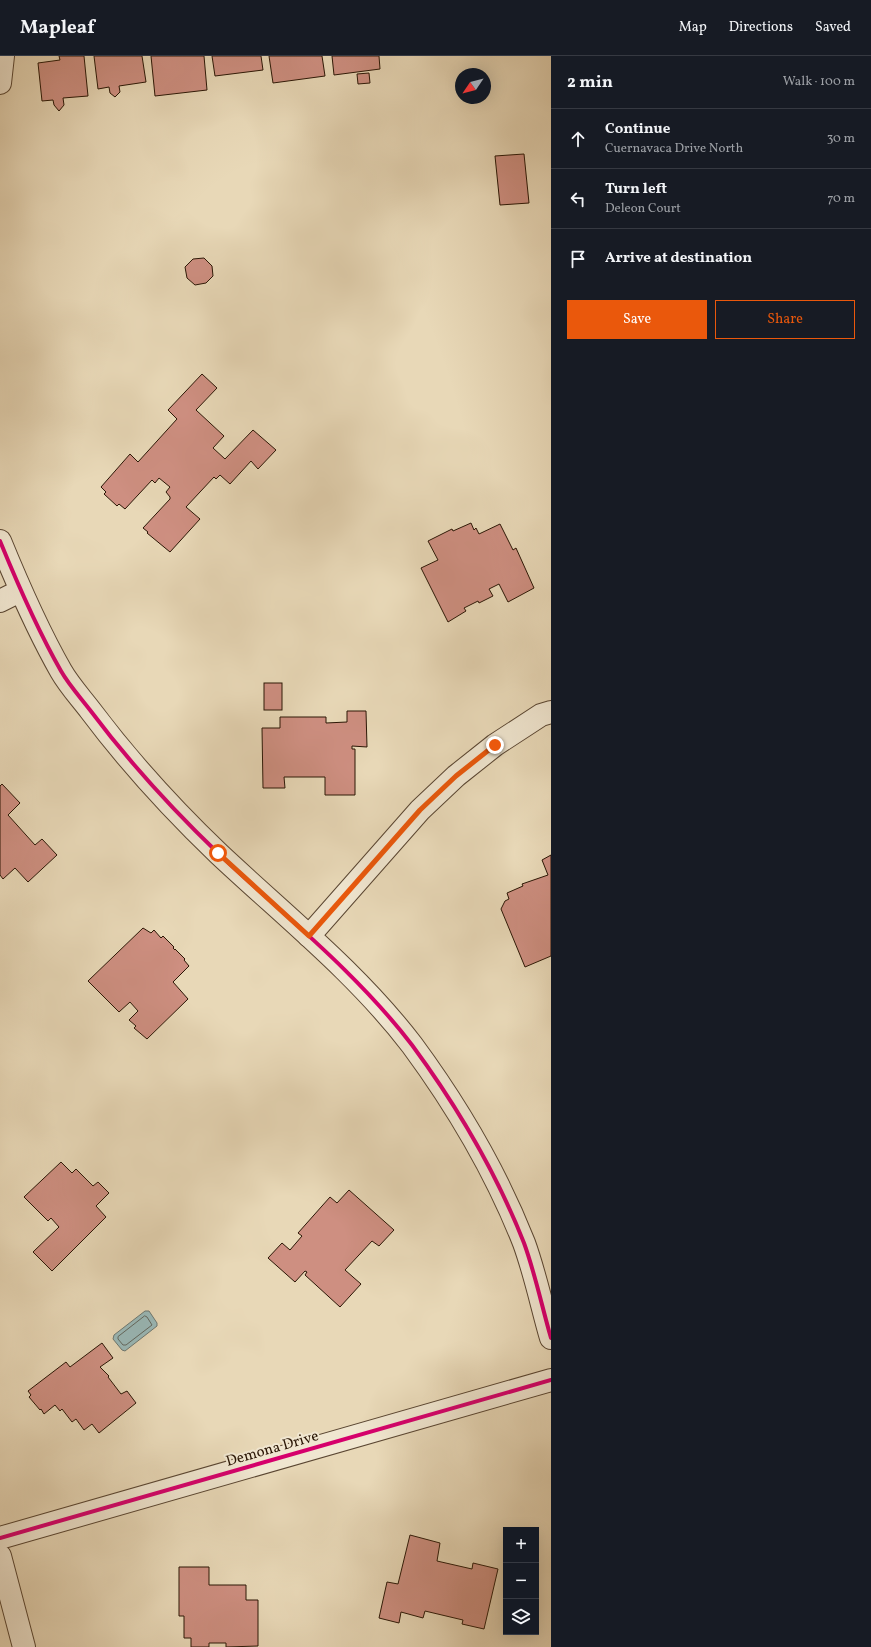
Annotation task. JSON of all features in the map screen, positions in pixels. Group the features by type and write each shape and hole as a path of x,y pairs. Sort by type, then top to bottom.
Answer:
{"street":[{"path":"0,83 3,56"},
{"path":"0,541 20,591 61,672 110,737 154,788 218,853 309,936 368,994 411,1044 454,1104 492,1171 524,1244 551,1338"},
{"path":"0,601 20,591"},
{"path":"309,936 420,810 456,776 495,745 541,715 551,712"},
{"name":"Demona Drive","path":"0,1538 551,1380"},
{"path":"0,1556 24,1647"}],"water":[{"path":"145,1311 149,1311 157,1323 157,1326 125,1351 122,1350 113,1339 114,1335"}],"building":[{"path":"59,56 84,56 88,96 63,98 64,105 59,111 54,105 53,100 42,101 38,63 60,60"},
{"path":"94,56 142,56 146,82 119,86 120,92 115,97 110,93 109,87 98,89"},
{"path":"151,56 204,56 207,90 155,96"},
{"path":"212,56 261,56 263,70 215,76"},
{"path":"269,56 322,56 325,76 273,83"},
{"path":"332,56 379,56 380,69 334,75"},
{"path":"369,73 370,83 358,84 357,74"},
{"path":"524,154 529,203 500,205 495,156"},
{"path":"204,258 212,266 213,276 206,283 195,285 187,278 185,267 193,259"},
{"path":"202,374 217,388 196,410 224,436 213,448 225,459 253,430 276,450 258,469 251,461 230,484 220,475 216,479 214,477 186,507 200,519 170,552 143,528 170,499 166,492 170,487 159,478 155,483 152,480 125,509 119,504 117,506 104,494 106,492 101,487 130,454 138,462 177,419 168,410"},
{"path":"471,523 474,530 476,528 479,534 500,524 513,550 516,548 534,588 508,602 499,584 489,589 493,596 464,608 466,611 448,622 421,568 438,560 428,541 452,529 453,531"},
{"path":"264,683 282,683 282,710 264,710"},
{"path":"347,711 366,711 367,747 352,746 352,749 355,749 355,795 325,795 325,777 284,777 285,788 263,788 262,728 280,728 280,717 326,717 326,723 347,722"},
{"path":"2,784 20,803 8,815 35,845 42,839 57,855 28,882 15,868 3,879 0,875 0,786"},
{"path":"551,855 551,956 525,967 501,909 505,901 509,899 507,893 523,886 522,884 548,875 542,860"},
{"path":"143,928 151,933 154,930 161,938 163,936 185,959 184,960 189,966 173,982 188,999 147,1039 134,1028 136,1026 129,1020 138,1011 130,1002 119,1012 88,981"},
{"path":"61,1162 72,1173 76,1169 93,1186 98,1182 109,1193 96,1206 106,1217 52,1271 33,1252 59,1227 51,1218 48,1221 24,1197"},
{"path":"349,1190 394,1230 379,1246 372,1241 345,1270 361,1284 340,1307 305,1275 307,1272 305,1271 295,1282 268,1258 282,1243 290,1250 302,1236 298,1233 330,1197 337,1203"},
{"path":"102,1343 113,1358 100,1367 109,1376 108,1377 121,1394 127,1391 136,1403 99,1433 92,1424 84,1430 76,1419 72,1422 62,1409 60,1411 55,1405 44,1414 29,1397 31,1395 28,1391 66,1362 70,1367"},
{"path":"410,1535 440,1543 437,1561 472,1569 473,1563 498,1569 484,1629 462,1624 463,1620 425,1611 423,1618 401,1612 399,1623 379,1618 387,1582 398,1584"},
{"path":"179,1567 209,1567 209,1585 246,1585 246,1600 258,1600 258,1646 226,1647 226,1643 209,1643 209,1647 191,1647 191,1638 184,1638 184,1616 179,1616"}],"cycle path":[{"path":"0,541 28,607 61,671 120,748 152,785 219,854 344,969 391,1019 429,1068 474,1140 513,1217 528,1254 551,1338"},
{"path":"0,1538 551,1380"}],"route":[{"path":"218,853 309,936 420,810 456,776 495,745"}]}
